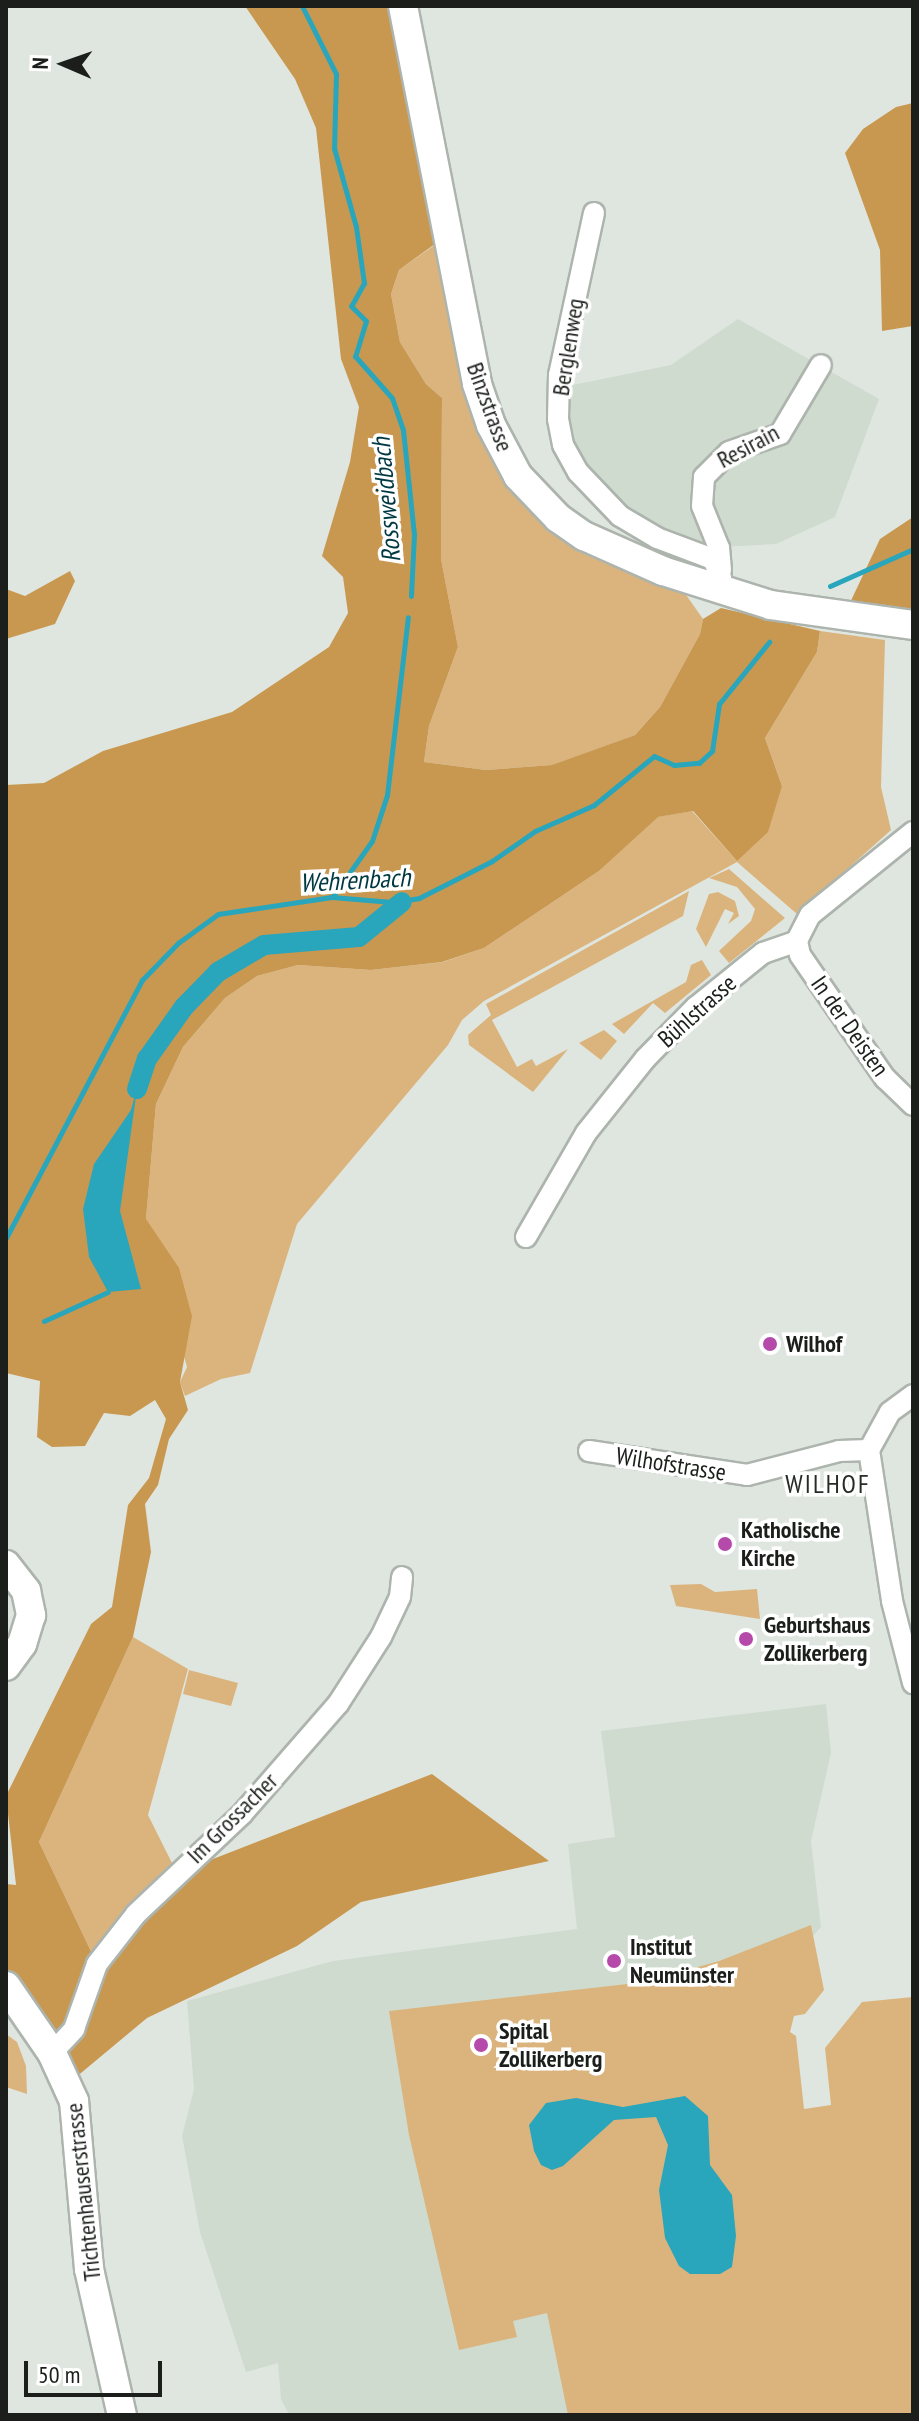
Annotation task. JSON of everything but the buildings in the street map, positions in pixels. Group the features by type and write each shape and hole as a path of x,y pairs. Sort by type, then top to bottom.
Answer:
{"main road":[{"name":"Binzstrasse","path":"403,6 472,362 503,451 537,499 584,536 719,584 833,616 913,625"},
{"path":"6,1565 26,1591 31,1615 22,1644 6,1666"},
{"name":"Trichtenhauserstrasse","path":"6,1986 52,2053 74,2101 89,2269 122,2415"}],"street":[{"name":"Berglenweg","path":"594,213 559,375 563,445 578,472 620,516 657,538 713,559 719,584"},
{"name":"Resirain","path":"719,584 719,548 702,506 704,477 729,452 780,434 821,365"},
{"path":"797,941 810,915 913,832"},
{"name":"In der Deisten","path":"797,941 800,955 885,1078 913,1105"},
{"name":"Bühlstrasse","path":"526,1237 586,1133 654,1050 696,1007 763,953 797,941"},
{"path":"913,1395 890,1412 869,1450 892,1601 913,1683"},
{"name":"Wilhofstrasse","path":"589,1451 747,1475 839,1451 869,1450"},
{"name":"Im Grossacher","path":"52,2053 74,2029 97,1964 136,1914 242,1814 338,1704 381,1637 400,1597 402,1577"}],"shaded area":[{"path":"245,6 405,6 446,236 399,270 391,294 400,342 426,384 442,398 441,559 458,647 429,726 424,762 486,770 552,765 635,735 660,707 700,634 703,619 721,608 820,631 817,652 765,738 782,786 768,832 737,861 693,811 658,817 599,871 484,948 442,962 371,970 298,965 257,976 225,998 183,1047 156,1104 146,1219 179,1268 192,1316 180,1382 188,1410 169,1439 158,1485 145,1504 151,1552 133,1637 39,1842 97,1964 177,1873 432,1774 549,1861 361,1902 297,1946 147,2018 69,2083 6,1986 6,1884 16,1885 6,1796 91,1624 112,1607 128,1505 149,1478 166,1419 155,1400 130,1416 104,1413 85,1446 52,1447 37,1437 40,1381 6,1373 6,785 44,783 103,751 232,712 329,647 348,613 343,577 322,556 350,462 359,407 341,359 316,128 295,79"},
{"path":"913,103 913,326 882,331 880,250 845,153 863,129 896,107"},
{"path":"439,242 476,420 564,537 602,560 684,592 703,619 700,634 660,707 635,735 553,765 486,770 424,762 429,726 458,647 441,559 442,398 426,384 400,342 391,294 399,270"},
{"path":"738,319 879,399 835,517 776,544 704,548 655,531 615,504 581,466 565,419 568,386 671,365"},
{"path":"913,517 913,612 848,607 880,539"},
{"path":"70,571 75,581 55,624 6,639 6,589 25,596"},
{"path":"820,631 885,640 881,787 891,830 797,914 737,862 484,1001 462,1020 448,1045 297,1224 250,1373 221,1379 185,1396 180,1382 187,1367 146,1219 156,1104 183,1047 225,998 257,976 298,965 371,970 443,962 484,948 599,871 657,817 692,811 737,861 782,786 765,738 817,652"},
{"path":"729,869 785,918 729,963 719,951 751,921 755,909 737,887 709,878"},
{"path":"689,891 683,916 492,1020 517,1067 532,1059 536,1066 568,1049 533,1092 469,1045 468,1035 491,1015 486,1004"},
{"path":"718,892 735,901 739,916 728,924 734,913 725,909 706,947 696,929 709,894"},
{"path":"702,960 711,975 665,1013 653,1003 624,1034 612,1024 686,982 691,965"},
{"path":"604,1030 617,1041 601,1060 579,1043"},
{"path":"701,1584 715,1592 757,1589 760,1619 676,1606 670,1585"},
{"path":"133,1637 188,1669 148,1815 177,1873 97,1964 39,1842"},
{"path":"189,1670 238,1683 231,1706 183,1694"},
{"name":"Spital Zollikerberg","path":"826,1704 831,1753 811,1841 821,1927 759,1996 884,2415 289,2415 281,2399 278,2363 246,2372 200,2232 182,2136 194,2089 187,2001 333,1961 577,1929 568,1844 615,1837 601,1731"},
{"path":"811,1925 824,1990 805,2014 794,2016 790,2032 796,2036 804,2109 831,2105 825,2048 862,2002 913,1997 913,2415 568,2415 547,2313 513,2321 517,2337 459,2350 409,2135 389,2011 645,1982 719,1961"},
{"path":"6,2034 17,2042 26,2066 27,2094 6,2087"}],"water":[{"path":"137,1089 120,1211 141,1289 108,1292 89,1257 83,1209 94,1164 131,1110"},
{"path":"685,2096 708,2116 710,2165 732,2195 736,2236 732,2267 720,2274 690,2274 679,2266 665,2238 659,2190 668,2145 656,2117 614,2120 563,2166 552,2170 541,2165 534,2151 529,2125 546,2103 576,2098 623,2107"}],"waterway":[{"name":"Rossweidbach","path":"302,6 336,74 334,148 356,227 364,283 351,306 366,321 355,356 392,398 403,430 414,534 411,596"},
{"name":"Wehrenbach","path":"830,586 913,549"},
{"name":"Rossweidbach","path":"333,896 372,841 387,795 408,617"},
{"name":"Wehrenbach","path":"6,1238 142,980 178,943 218,914 332,897 392,902 419,898 492,861 535,831 594,805 654,756 674,765 699,763 712,751 719,704 769,642"},
{"path":"137,1089 147,1059 184,1007 218,972 264,945 359,937 402,902"},
{"path":"44,1321 108,1292"}],"place":[{"name":"Wilhof","path":"770,1344"},
{"name":"Katholische Kirche","path":"725,1544"},
{"name":"Geburtshaus Zollikerberg","path":"746,1639"},
{"name":"Institut Neumünster","path":"614,1961"},
{"name":"Spital Zollikerberg","path":"481,2045"}],"district":[{"name":"WILHOF","path":"828,1484"}]}
